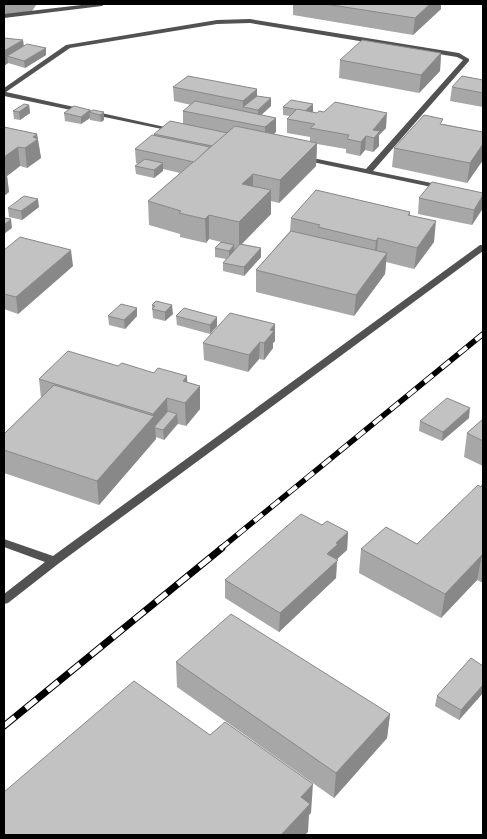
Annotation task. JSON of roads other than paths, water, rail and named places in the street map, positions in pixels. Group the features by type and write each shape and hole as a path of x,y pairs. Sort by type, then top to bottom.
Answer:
{"street":[{"path":"4,16 102,4"},
{"path":"4,92 68,46 217,22 250,22 459,55 467,60 368,172"},
{"path":"4,92 186,133"},
{"path":"291,156 454,190"},
{"path":"4,600 54,561 483,247"},
{"path":"4,543 54,561"}],"waterway":[{"path":"4,6 21,4"}],"railway":[{"path":"220,549 483,334"},
{"path":"4,726 222,548"}]}
